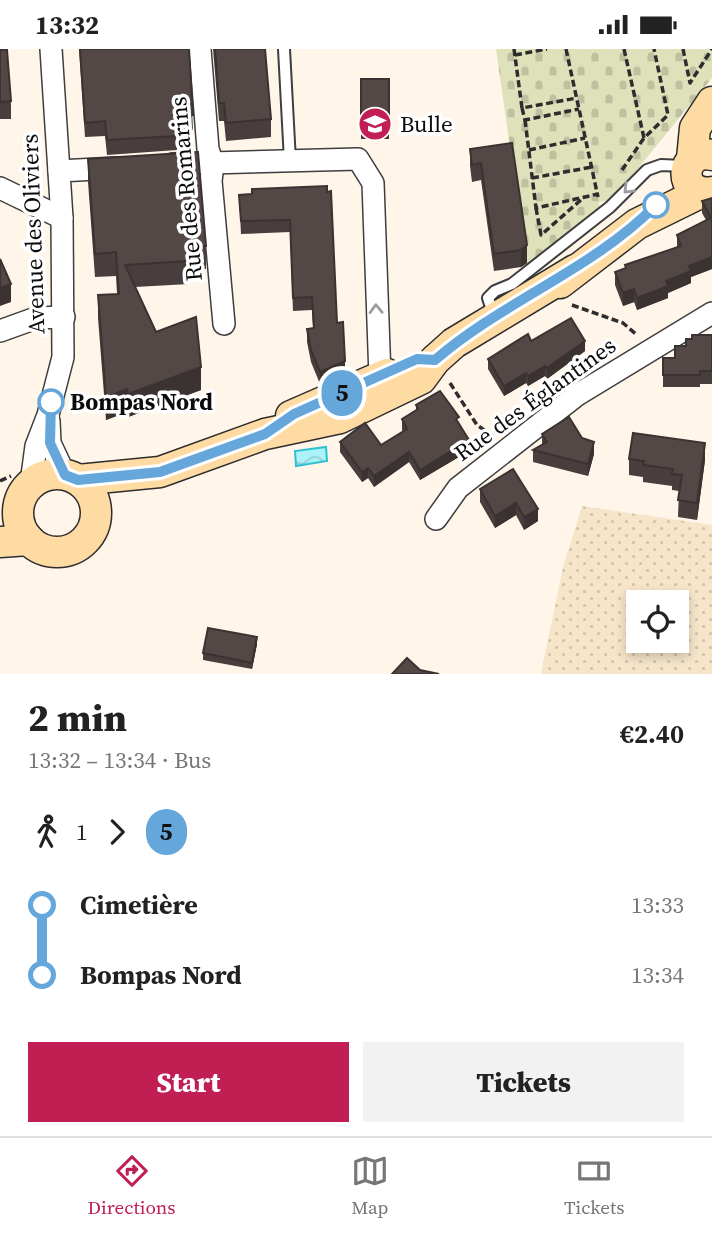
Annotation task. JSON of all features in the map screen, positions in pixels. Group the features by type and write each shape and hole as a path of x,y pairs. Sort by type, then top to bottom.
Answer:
{"main road":[{"path":"265,434 294,414 417,359 435,360 467,350 638,224 698,174 695,128 712,102"},
{"path":"712,114 712,133"},
{"path":"499,324 544,296 575,270"},
{"path":"96,515 160,472 265,434 340,418 421,379 435,360"},
{"path":"72,477 94,501 96,515 87,538 65,551 52,552 14,541 20,524 17,501 42,477 160,472"}],"street":[{"name":"Avenue des Oliviers","path":"17,501 48,415 63,358 62,218 51,49"},
{"name":"Rue des Romarins","path":"200,49 208,149 213,164 211,181 224,324"},
{"path":"159,165 358,159 373,183 380,377"},
{"path":"59,171 131,167"},
{"path":"0,188 62,218"},
{"name":"Rue des Églantines","path":"436,519 458,488 577,395 712,313"},
{"path":"0,331 36,318 64,317"},
{"name":"Avenue des Oliviers","path":"48,415 50,443 72,477"}],"lane":[{"path":"284,49 290,161"},
{"path":"499,324 488,298 495,291 512,284 610,207 647,170 661,165 698,174"}],"path":[{"path":"514,49 541,235 583,197"},
{"path":"515,55 547,49"},
{"path":"566,49 599,202"},
{"path":"624,49 643,138"},
{"path":"622,170 643,138 668,115 654,49"},
{"path":"683,49 690,83 712,49"},
{"path":"522,108 577,98"},
{"path":"525,120 579,109"},
{"path":"529,150 585,138"},
{"path":"532,178 592,167"},
{"path":"536,208 597,194"},
{"path":"544,296 623,323 652,348"},
{"path":"435,360 477,425 509,447"}],"shaded area":[{"path":"582,506 712,525 712,674 541,674 563,567"}],"green space":[{"path":"496,49 712,49 712,78 612,200 599,202 600,210 527,266"}],"water":[{"path":"326,447 327,461 296,466 295,451"}],"building":[{"path":"80,49 189,49 193,115 175,116 177,136 107,140 105,121 85,123"},
{"path":"215,49 265,49 271,119 226,123 224,103 219,103"},
{"path":"0,50 7,50 11,101 0,102"},
{"path":"361,79 389,79 389,126 361,126"},
{"path":"512,143 527,245 521,250 494,254 481,163 472,165 470,149"},
{"path":"198,152 206,246 188,247 189,261 125,265 156,332 196,317 201,367 128,394 127,389 106,397 98,295 119,294 116,252 95,254 88,159"},
{"path":"327,186 327,192 331,191 337,323 343,322 345,361 320,372 311,350 307,329 314,328 312,297 293,298 290,220 241,221 239,195 252,194 252,189"},
{"path":"712,198 712,257 689,266 691,271 666,281 668,286 637,298 634,289 623,293 615,272 626,268 625,265 681,246 677,235 711,218 702,201"},
{"path":"0,259 11,284 0,288"},
{"path":"571,318 585,341 547,368 545,366 528,376 526,373 504,386 488,359 528,334 531,341"},
{"path":"692,335 712,335 712,371 700,371 700,375 663,375 663,358 675,358 675,346 686,346 686,339 692,339"},
{"path":"440,391 459,417 456,419 469,440 420,470 409,452 374,476 368,468 362,472 340,442 365,423 381,445 407,429 402,419 418,409 416,405"},
{"path":"569,417 582,438 594,442 588,464 533,450 547,442 542,434"},
{"path":"633,433 705,443 697,503 678,500 682,475 672,474 673,469 643,465 644,461 629,459"},
{"path":"513,469 538,509 524,517 516,503 495,516 480,489"},
{"path":"208,628 257,637 252,663 203,653"},
{"path":"407,658 420,670 439,674 392,674"}],"bus line":[{"name":"5","path":"51,402 48,415 50,443 65,475 78,480 160,472 265,434 294,414 417,359 435,360 454,344 575,270 638,224 656,205"}],"place":[{"name":"Bulle","path":"375,124"},
{"name":"Bompas Nord","path":"51,402"}]}
